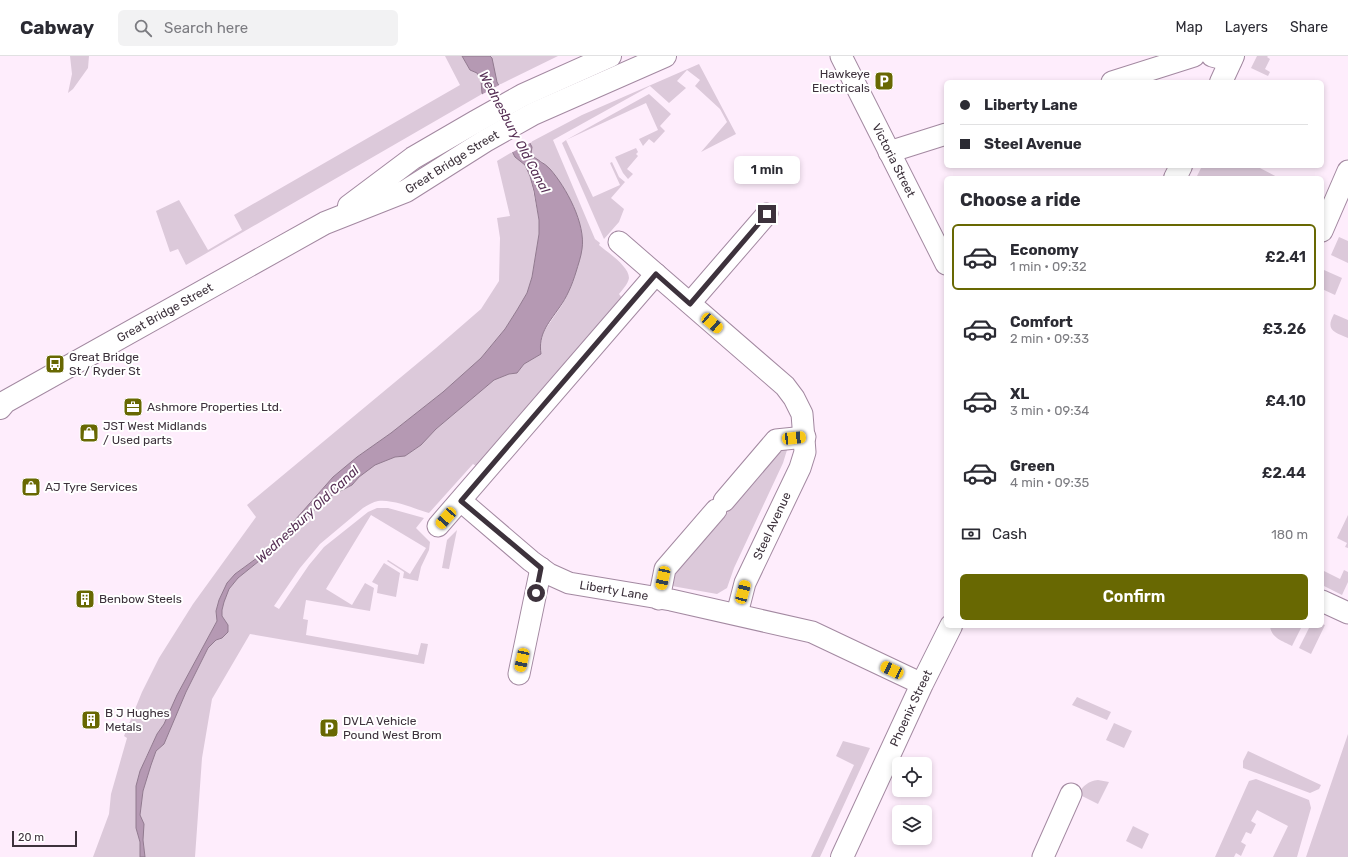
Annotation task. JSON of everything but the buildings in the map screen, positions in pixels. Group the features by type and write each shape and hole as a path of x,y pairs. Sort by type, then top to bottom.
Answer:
{"street":[{"name":"Great Bridge Street","path":"2,404 325,223 413,158 475,122 523,95 610,56"},
{"name":"Great Bridge Street","path":"325,223 406,191 485,141 533,114 665,56"},
{"name":"Victoria Street","path":"841,56 944,260"},
{"path":"1118,80 1194,56"},
{"path":"1221,80 1226,58"},
{"path":"889,152 944,135"},
{"path":"1324,226 1348,171"},
{"path":"690,304 767,214"},
{"name":"Steel Avenue","path":"619,242 785,386 794,398 802,414 805,452 800,468 745,583 737,614"},
{"path":"438,526 656,274"},
{"path":"659,599 665,569 776,440 805,437"},
{"name":"Liberty Lane","path":"461,501 541,568 549,574 570,583 737,614 812,632 922,684"},
{"path":"519,674 541,568"},
{"path":"1324,602 1348,613"},
{"name":"Phoenix Street","path":"842,857 949,628"},
{"path":"1043,857 1071,794"}],"shaded area":[{"path":"70,56 89,56 88,68 73,89 68,93 72,74"},
{"path":"445,56 462,56 470,70 477,73 481,81 482,94 186,265 178,249 170,252 156,211 179,200 208,250 242,230 234,215 460,85"},
{"path":"490,56 558,56 499,85"},
{"path":"1257,56 1268,56 1267,57 1270,59 1265,69 1270,72 1268,76 1251,68"},
{"path":"699,64 736,134 701,152 727,122 720,109 695,86 700,80 687,70 677,81 686,88 669,103 650,86 553,140 595,239 600,243 599,245 622,264 628,273 629,278 625,287 619,294 622,298 478,467 473,464 429,513 390,501 374,502 363,508 320,544 300,568 274,606 279,609 309,565 324,547 368,512 377,508 388,508 424,518 416,528 430,542 429,550 421,567 418,581 403,578 404,572 387,561 388,560 410,574 426,548 371,515 326,589 352,605 365,583 374,588 370,611 306,600 303,619 308,620 306,635 418,655 421,643 428,644 424,664 250,634 212,699 202,758 195,857 145,857 140,815 143,791 151,764 156,751 164,744 186,692 208,648 216,640 222,638 228,625 222,616 222,610 229,589 238,578 295,532 323,500 352,485 359,477 374,465 395,457 405,456 421,445 436,429 494,380 509,374 517,373 524,364 541,354 540,344 542,334 562,305 571,286 578,263 543,162 534,158 531,154 532,147 529,143 582,115"},
{"path":"649,94 671,114 660,126 665,131 654,143 649,139 643,146 639,139 658,130 646,103 566,140"},
{"path":"566,140 593,197 620,185 610,163 612,162 619,177 625,182 611,198 624,209 619,222 604,239 562,143"},
{"path":"636,148 638,152 636,154 638,156 627,169 633,174 628,179 623,173 615,157"},
{"path":"512,152 515,157 525,165 530,176 539,220 539,234 532,277 527,293 517,310 505,329 481,358 443,392 333,477 273,545 235,574 228,583 219,600 216,611 217,621 177,695 164,724 157,734 145,759 136,786 136,828 140,842 140,857 93,857 109,814 111,794 127,738 124,736 142,692 159,658 193,604 256,517 247,505 481,309 499,281 500,238 497,218 510,216 497,161"},
{"path":"1201,168 1260,168 1275,176 1197,176"},
{"path":"1339,237 1348,241 1348,263 1331,255"},
{"path":"1324,270 1342,278 1335,295 1324,290"},
{"path":"1334,314 1348,320 1348,338 1332,330 1330,324"},
{"path":"781,450 787,450 783,463 734,568 727,588 717,594 672,586 674,575 678,570"},
{"path":"1348,515 1348,548 1345,547 1347,543 1337,538"},
{"path":"457,530 449,569 442,568 447,540"},
{"path":"384,563 400,573 396,597 377,593 378,585 372,582"},
{"path":"1344,570 1348,572 1348,582 1342,595 1324,586 1324,571 1340,579"},
{"path":"1270,628 1301,628 1292,646 1281,641"},
{"path":"1309,628 1324,628 1311,654 1299,648"},
{"path":"1077,697 1111,712 1107,720 1072,705"},
{"path":"1114,723 1132,731 1124,748 1106,740"},
{"path":"1348,734 1348,857 1306,857"},
{"path":"843,741 870,748 820,857 811,857 854,765 836,756"},
{"path":"1248,751 1321,785 1319,789 1310,793 1243,768 1243,761"},
{"path":"1256,779 1309,800 1311,808 1297,857 1273,857 1288,826 1257,810 1251,821 1256,824 1251,834 1246,832 1241,842 1246,845 1241,856 1236,853 1234,857 1215,857 1249,781"},
{"path":"1098,780 1109,782 1098,804 1078,794 1086,784 1091,781"},
{"path":"1133,826 1149,834 1142,849 1126,841"}],"water":[{"name":"Wednesbury Old Canal","path":"462,56 490,56 492,58 497,82 532,147 531,154 550,169 574,206 581,228 582,249 571,286 542,335 540,347 541,354 524,364 517,373 509,374 494,380 436,429 421,445 405,456 395,457 375,465 359,477 352,485 323,500 295,532 238,578 229,589 222,610 222,616 228,625 228,632 222,638 216,640 208,648 186,692 164,744 156,751 151,765 143,791 140,815 144,824 143,840 145,857 140,857 140,842 136,828 136,786 140,771 177,695 217,621 216,611 219,600 227,583 235,574 273,545 333,477 443,392 481,358 505,329 527,293 532,277 539,234 539,220 530,176 525,165 515,157 482,93 481,80 477,73 470,70"}],"pier":[{"path":"501,84 532,142 511,153 481,95"}],"place":[{"name":"Hawkeye Electricals","path":"884,81"},
{"name":"Great Bridge St / Ryder St","path":"55,364"},
{"name":"Ashmore Properties Ltd.","path":"133,407"},
{"name":"JST West Midlands / Used parts","path":"89,433"},
{"name":"AJ Tyre Services","path":"31,487"},
{"name":"Benbow Steels","path":"85,599"},
{"name":"B J Hughes Metals","path":"91,720"},
{"name":"DVLA Vehicle Pound West Brom","path":"329,728"}],"route":[{"path":"536,593 541,568 461,501 656,274 690,304 767,214"}]}
